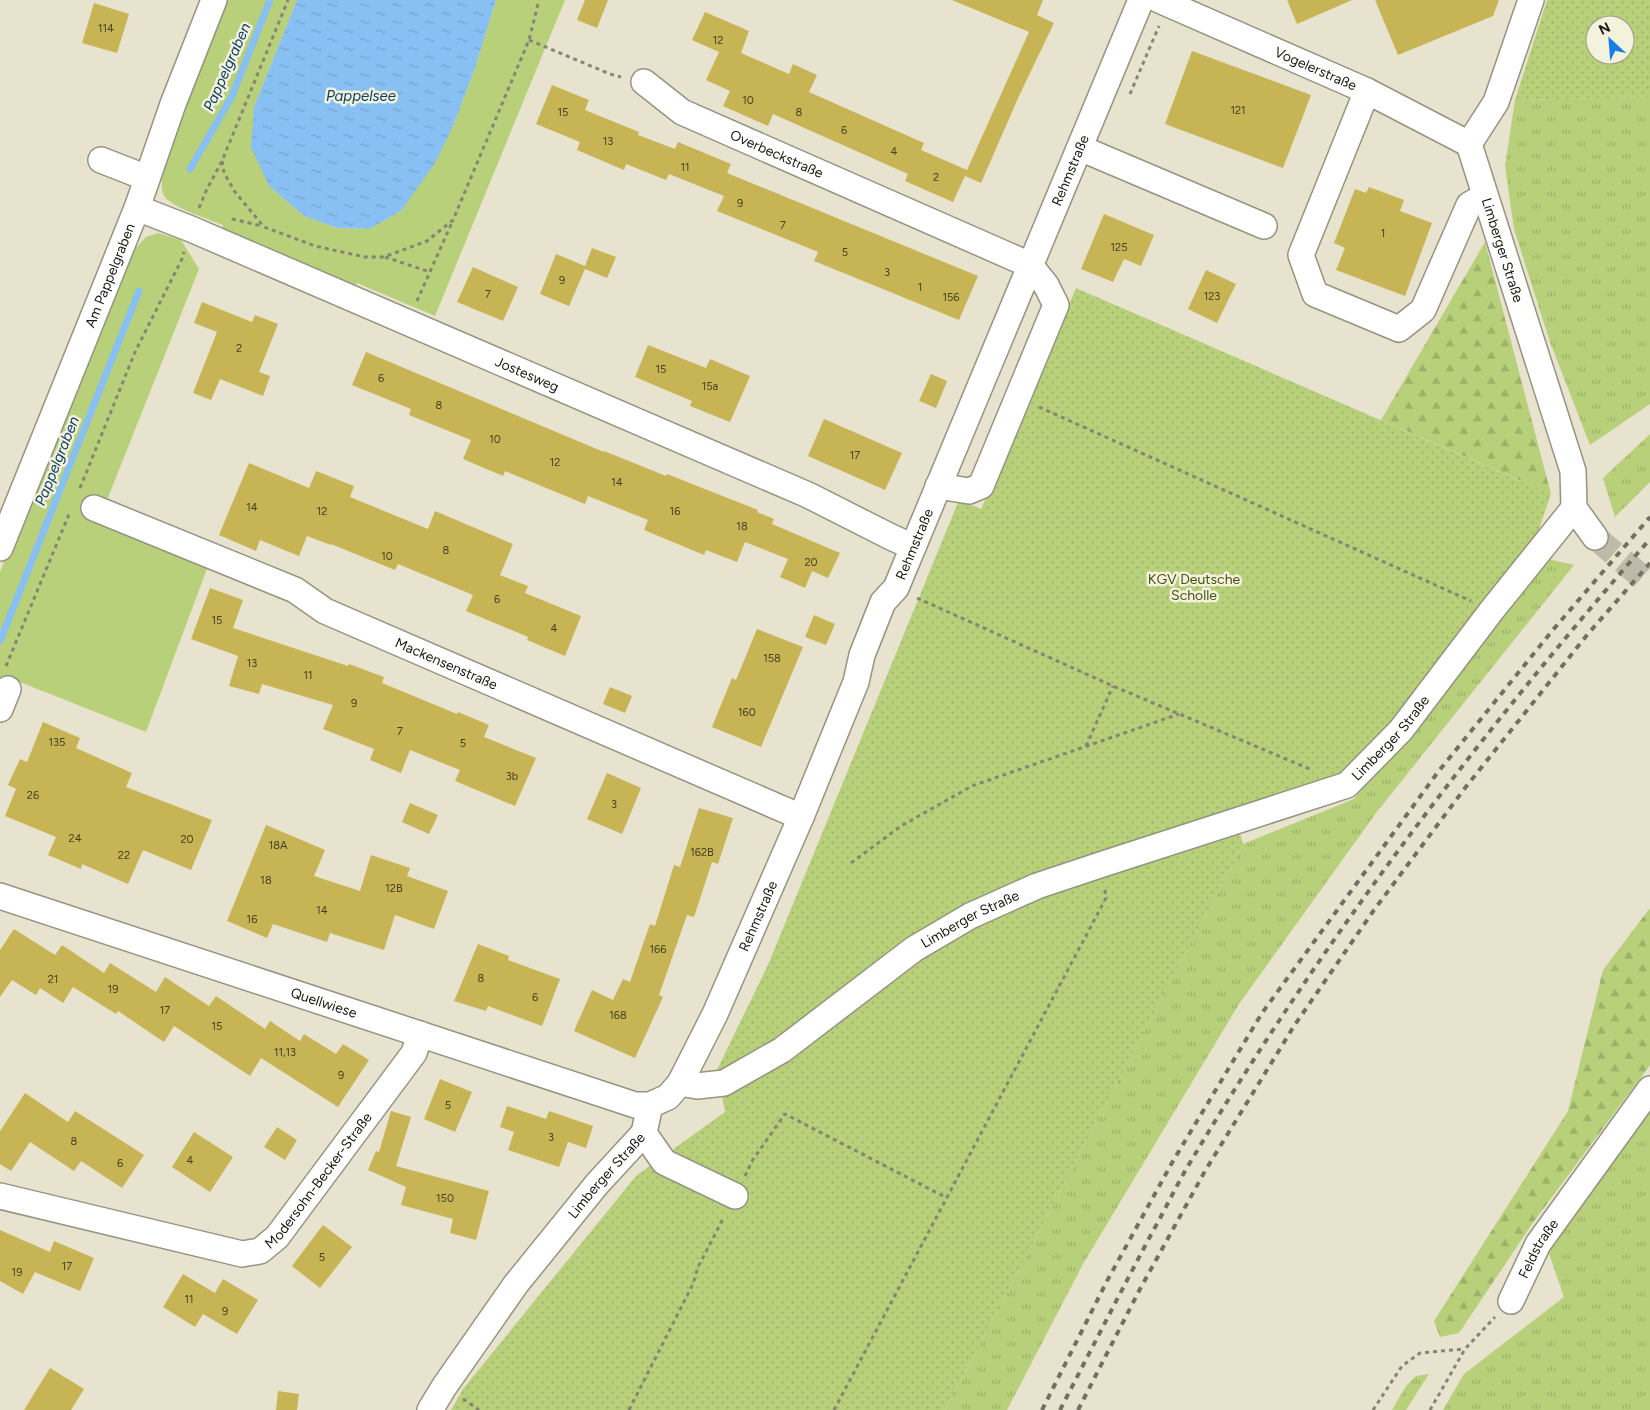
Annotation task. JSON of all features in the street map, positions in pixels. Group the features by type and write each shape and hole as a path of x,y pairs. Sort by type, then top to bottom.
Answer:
{"street":[{"name":"Am Pappelgraben","path":"0,548 137,208 173,104 214,0"},
{"name":"Rehmstraße","path":"680,1083 715,1014 801,817 856,682 862,655 872,627 884,602 896,588 1141,0"},
{"name":"Vogelerstraße","path":"1159,0 1367,91 1469,144"},
{"path":"1469,144 1496,102 1531,0"},
{"name":"Overbeckstraße","path":"644,82 682,112 1030,265"},
{"path":"1367,91 1301,255 1315,294 1399,329 1423,310 1469,205 1485,196"},
{"name":"Limberger Straße","path":"680,1083 697,1086 724,1084 782,1050 914,949 970,916 1037,886 1347,785 1401,730 1492,610 1574,508 1573,471 1469,144"},
{"path":"1080,148 1264,226"},
{"path":"101,160 147,178"},
{"name":"Jostesweg","path":"137,208 191,229 808,495 913,547"},
{"path":"938,486 969,492 981,486 1056,306 1046,285 1030,265"},
{"name":"Mackensenstraße","path":"81,504 294,590 325,611 801,817"},
{"path":"1574,508 1595,537"},
{"name":"Quellwiese","path":"0,896 635,1105 650,1105"},
{"name":"Modersohn-Becker-Straße","path":"0,1196 242,1254 260,1251 277,1236 414,1052 420,1034"},
{"path":"650,1105 668,1097 680,1083"},
{"name":"Feldstraße","path":"1511,1301 1538,1244 1650,1089"},
{"name":"Limberger Straße","path":"430,1410 516,1284 597,1184 644,1134 650,1105"},
{"path":"644,1134 664,1162 735,1196"}],"path":[{"path":"4,699 6,667 81,504 135,352 182,259 206,191 222,161 288,0"},
{"path":"408,323 529,40 539,0"},
{"path":"529,40 610,74 644,82"},
{"path":"222,161 224,174 235,192 264,227 315,246 365,257 384,257 430,272"},
{"path":"384,257 427,240 453,220"},
{"path":"1017,398 1492,610"},
{"path":"896,588 1113,686 1347,785"},
{"path":"1086,746 1113,686"},
{"path":"851,863 900,826 972,786 1180,714"},
{"path":"834,1410 1106,898 1103,864"},
{"path":"629,1410 693,1284 698,1267 752,1161 785,1114 947,1198"},
{"path":"1430,1410 1465,1348 1511,1301"},
{"path":"1373,1410 1402,1366 1420,1353 1465,1348"}],"green space":[{"path":"226,0 297,0 254,107 269,186 304,216 337,228 369,229 401,211 453,126 474,71 496,0 565,0 435,316 357,283 354,289 221,233 223,225 183,209 165,197 162,191 162,181 156,176"},
{"path":"1547,0 1650,0 1650,97 1515,100"},
{"path":"1650,97 1650,404 1590,445 1550,342 1514,229 1505,166 1515,100"},
{"path":"158,233 181,240 199,269 99,520 208,566 146,732 20,682 0,689 0,572 131,245 137,247 146,237"},
{"path":"1485,242 1551,494 1381,420"},
{"name":"KGV Deutsche Scholle","path":"1076,288 1551,494 1537,535 1392,726 1344,777 1234,812 1243,844 945,1410 451,1410 463,1389 636,1176 725,1112 717,1070 768,965 959,500 981,509"},
{"path":"1650,434 1650,482 1615,517 1603,478"},
{"path":"1548,559 1574,565 1376,813 1239,1004 1083,1264 1007,1410 945,1410 1243,844 1354,799"},
{"path":"1650,908 1650,1065 1532,1224 1459,1333 1440,1337 1434,1321 1568,1111 1603,970"},
{"path":"1650,1103 1650,1410 1443,1410 1464,1374 1564,1297 1547,1248"},
{"path":"1429,1374 1406,1410 1392,1410 1406,1386 1416,1376"}],"water":[{"name":"Pappelsee","path":"297,0 496,0 474,71 453,126 435,163 401,211 369,229 337,228 304,216 269,186 251,147 254,107"}],"building":[{"path":"585,0 608,0 597,28 577,20"},
{"path":"952,0 1043,0 1037,15 1054,23 1019,96 981,183 965,176 953,202 905,181 908,174 773,114 768,126 723,106 730,91 706,80 719,52 692,40 705,12 749,31 741,53 789,74 793,64 817,75 809,92 924,143 921,150 967,170 1029,32"},
{"path":"1287,0 1352,0 1297,24"},
{"path":"1375,0 1499,0 1493,16 1398,55"},
{"path":"94,3 129,14 117,53 82,43"},
{"path":"1192,51 1311,95 1283,168 1165,124"},
{"path":"552,85 589,100 585,110 639,132 638,135 675,149 678,142 731,164 727,173 978,276 959,320 814,261 818,252 717,211 724,196 669,174 666,180 626,164 624,170 577,150 580,142 536,124"},
{"path":"1369,187 1404,200 1400,211 1432,223 1405,296 1336,270 1345,248 1334,243 1355,189 1366,193"},
{"path":"1104,214 1154,235 1141,266 1124,259 1113,282 1081,269"},
{"path":"592,248 616,257 607,278 585,269 569,306 540,294 556,254 585,266"},
{"path":"473,267 518,287 503,321 457,302"},
{"path":"1206,270 1236,284 1217,323 1188,309"},
{"path":"202,302 252,322 255,315 278,324 259,372 270,376 263,396 220,379 211,400 193,393 217,332 194,323"},
{"path":"648,345 706,368 710,359 750,376 730,422 690,406 692,401 635,377"},
{"path":"366,352 604,452 666,476 667,474 758,510 757,512 774,519 772,524 840,553 828,578 812,571 805,588 780,577 788,559 745,542 737,562 706,550 704,555 644,530 648,520 588,496 585,504 505,471 503,476 463,459 471,440 409,415 411,409 352,385"},
{"path":"931,374 947,381 936,408 919,401"},
{"path":"824,419 902,453 885,490 808,456"},
{"path":"249,463 309,488 316,471 354,486 350,497 428,529 435,511 513,544 500,575 528,586 525,593 581,616 565,656 527,640 528,637 466,611 473,595 398,564 395,570 307,536 299,556 260,540 256,551 219,535"},
{"path":"210,588 243,600 233,628 348,666 349,664 384,677 382,683 489,725 484,737 536,758 515,806 455,781 460,770 410,750 401,773 370,760 374,749 323,729 333,705 262,684 259,694 229,686 238,656 191,639"},
{"path":"814,615 835,624 826,645 805,637"},
{"path":"757,629 803,647 761,747 712,727 732,678 736,680"},
{"path":"610,687 632,696 625,713 603,704"},
{"path":"43,722 80,738 76,748 132,773 126,787 212,820 191,870 143,850 128,884 82,864 81,869 48,855 56,837 5,816 16,789 8,785 20,759 27,762"},
{"path":"607,773 641,788 622,834 587,819"},
{"path":"410,803 438,815 429,834 402,822"},
{"path":"699,808 733,818 718,864 712,862 694,917 687,915 659,995 663,997 635,1058 574,1031 592,990 613,1000 623,979 630,982 650,924 655,926 674,865 680,867"},
{"path":"266,825 325,850 314,876 360,891 371,855 410,868 407,876 448,891 434,929 395,915 384,950 330,933 327,942 273,924 267,938 227,921"},
{"path":"14,929 55,955 62,945 104,973 110,963 156,992 165,977 209,1006 216,996 265,1029 270,1021 300,1041 304,1034 336,1054 343,1044 369,1060 338,1107 261,1058 250,1076 174,1026 164,1042 118,1011 116,1014 73,987 63,1003 40,988 36,995 12,980 0,997 0,950"},
{"path":"478,944 509,956 508,960 560,979 542,1026 488,1006 486,1011 454,1001"},
{"path":"440,1079 472,1092 455,1132 424,1119"},
{"path":"25,1093 68,1122 75,1111 144,1155 122,1188 81,1161 74,1171 30,1142 11,1171 0,1164 0,1131"},
{"path":"507,1106 546,1119 549,1111 593,1126 586,1148 568,1142 559,1167 508,1150 514,1132 500,1127"},
{"path":"391,1111 411,1117 396,1166 489,1191 476,1240 450,1233 453,1219 401,1205 406,1187 368,1170 376,1151 379,1152"},
{"path":"277,1127 297,1140 285,1160 264,1147"},
{"path":"194,1132 233,1157 210,1192 172,1167"},
{"path":"323,1225 352,1247 320,1288 292,1266"},
{"path":"0,1230 50,1252 54,1241 94,1258 80,1291 35,1272 23,1294 0,1281"},
{"path":"183,1274 215,1293 223,1279 258,1300 237,1334 203,1314 195,1327 163,1307"},
{"path":"50,1368 84,1389 71,1410 24,1410"},
{"path":"278,1391 299,1394 297,1410 276,1410"}],"waterway":[{"name":"Pappelgraben","path":"190,169 232,96 270,0"},
{"name":"Pappelgraben","path":"0,641 139,291"}],"tunnel":[{"path":"1595,537 1650,584"}],"railway":[{"path":"1042,1410 1107,1281 1173,1161 1262,1013 1438,772 1552,631 1650,517"},
{"path":"1060,1410 1186,1170 1294,998 1349,918 1465,763 1525,687 1650,539"},
{"path":"1078,1410 1140,1289 1205,1171 1294,1026 1374,910 1465,788 1587,635 1650,563"}]}
